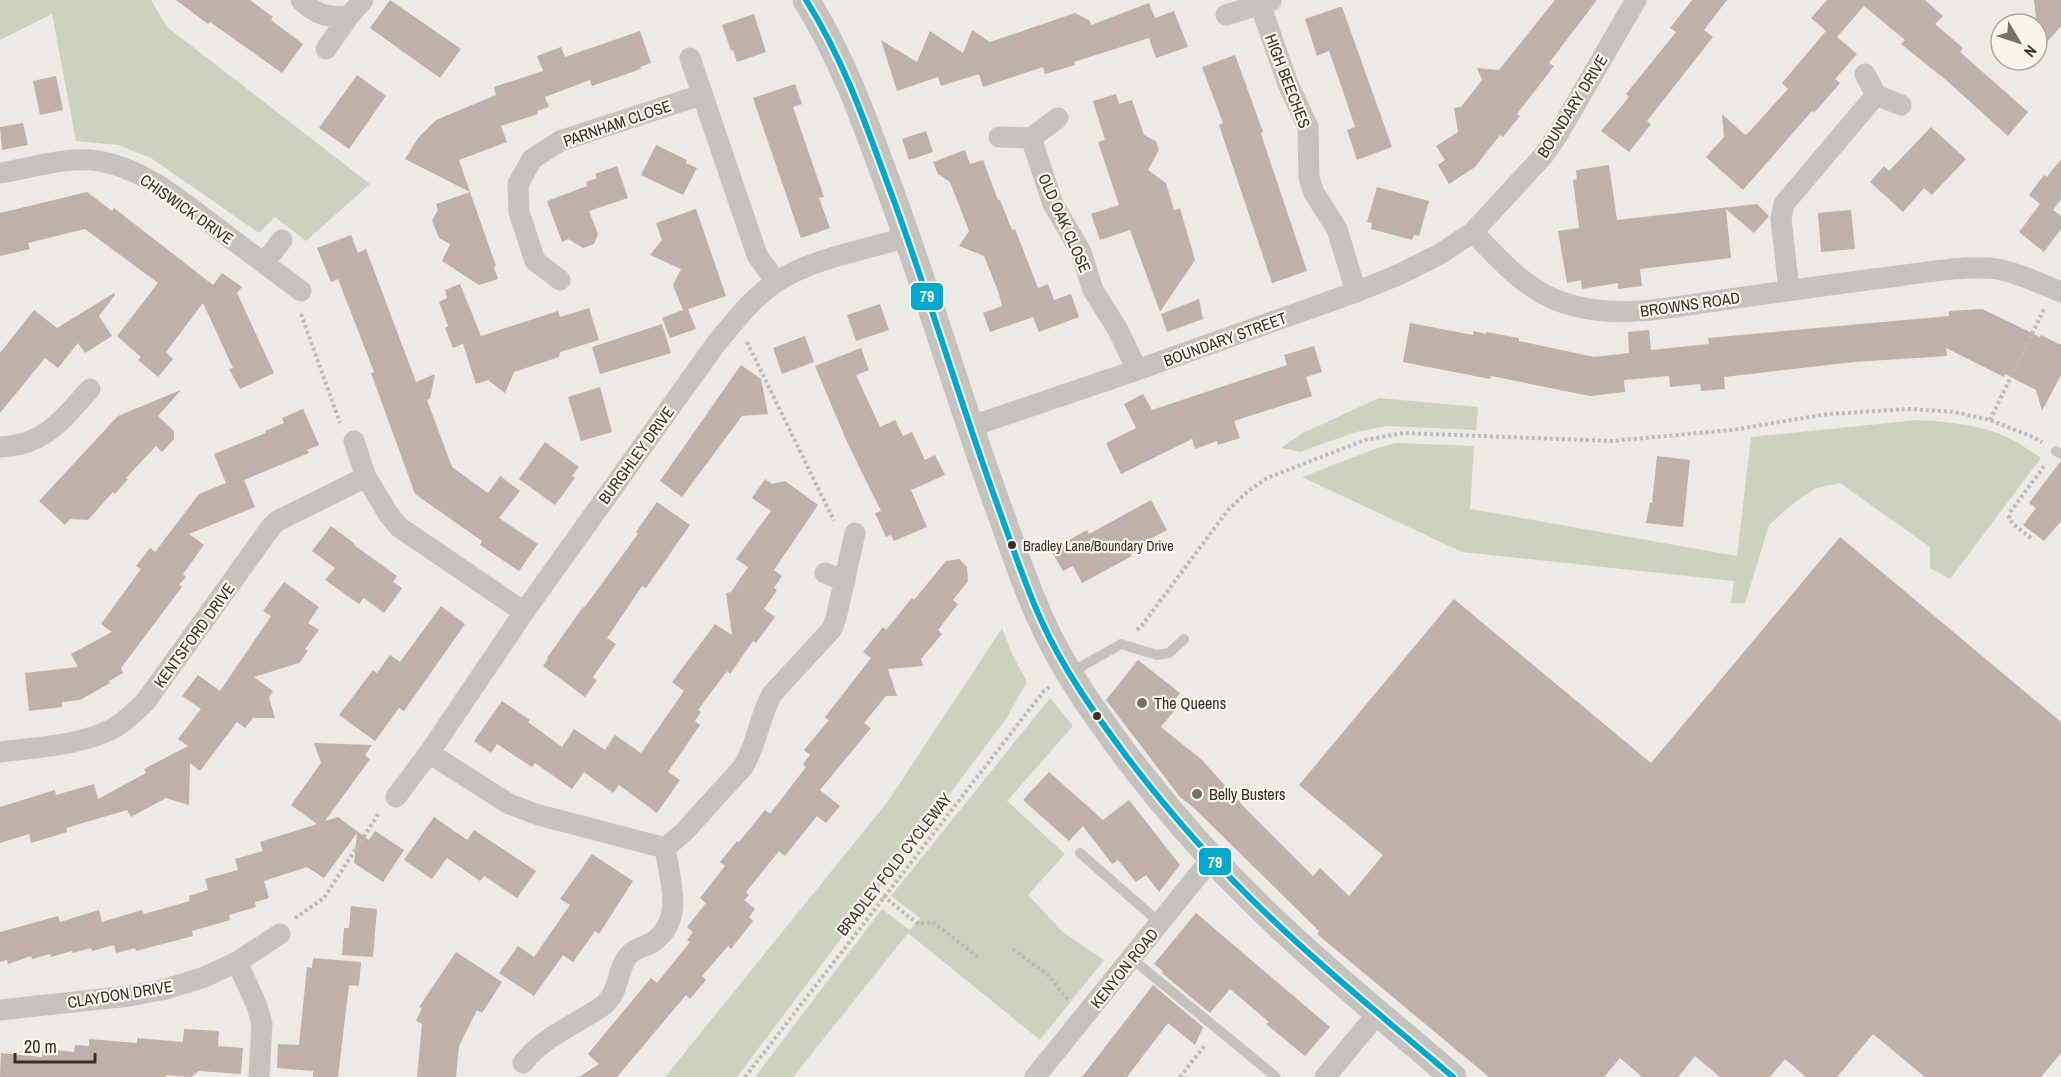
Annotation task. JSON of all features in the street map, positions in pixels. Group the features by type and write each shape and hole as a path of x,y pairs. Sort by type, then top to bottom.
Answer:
{"street":[{"path":"301,0 312,11 333,17 356,8"},
{"path":"806,0 825,30 855,93 908,237 969,427 1029,590 1042,622 1070,673 1107,730 1155,793 1212,858 1271,919 1453,1077"},
{"name":"BOUNDARY DRIVE","path":"1473,231 1543,156 1636,0"},
{"name":"HIGH BEECHES","path":"1226,15 1266,2 1288,84 1308,127 1309,178 1314,193 1337,229 1356,292"},
{"path":"327,49 356,8"},
{"path":"690,58 758,255 776,282"},
{"path":"1865,74 1876,95 1901,105"},
{"name":"PARNHAM CLOSE","path":"560,280 535,261 519,212 518,184 532,159 560,141 701,94"},
{"path":"1789,290 1781,219 1784,204 1876,95"},
{"path":"999,137 1031,138 1058,118"},
{"name":"OLD OAK CLOSE","path":"1031,138 1053,204 1081,252 1093,290 1118,330 1137,370"},
{"name":"CHISWICK DRIVE","path":"0,173 74,160 98,161 126,168 152,181 182,201 301,291"},
{"name":"BROWNS ROAD","path":"1473,231 1502,264 1528,285 1556,300 1585,308 1615,312 1645,312 1956,268 2001,270 2059,291"},
{"name":"BOUNDARY STREET","path":"969,427 1356,292 1398,275 1440,254 1473,231"},
{"name":"BURGHLEY DRIVE","path":"396,797 429,753 524,612 715,345 755,299 776,282 796,271 908,237"},
{"path":"264,263 282,240"},
{"path":"0,447 36,440 56,426 61,407 90,389"},
{"path":"354,441 366,477 399,527 524,612"},
{"name":"KENTSFORD DRIVE","path":"0,752 71,742 114,728 146,701 277,521 366,477"},
{"path":"665,848 682,833 743,767 750,755 766,704 772,693 832,629 854,540"},
{"path":"825,573 845,581"},
{"path":"429,753 509,804 540,815 665,848"},
{"path":"523,1063 538,1046 604,1005 616,989 631,952 652,942 664,931 672,919 674,904 665,848"},
{"name":"KENYON ROAD","path":"1035,1077 1212,858"},
{"name":"CLAYDON DRIVE","path":"0,1010 166,989 202,978 237,962 280,934"},
{"path":"237,962 257,1006 262,1023 259,1077"},
{"path":"1325,1077 1378,1013"}],"lane":[{"path":"1070,673 1121,644 1157,656 1169,653 1184,639"},
{"path":"1080,853 1160,923"},
{"path":"1131,958 1276,1077"}],"path":[{"path":"301,291 299,308 314,351 344,435 354,441"},
{"path":"1990,420 2059,291"},
{"path":"736,320 842,536 854,540"},
{"path":"1121,644 1143,624 1228,510 1247,492 1267,478 1365,440 1404,433 1612,441 1732,430 1828,414 1909,409 1955,412 1990,420 2033,436 2058,452 2011,512 2009,518 2031,538"},
{"name":"BRADLEY FOLD CYCLEWAY","path":"745,1077 1042,692 1070,673"},
{"path":"280,934 289,923 324,898 385,803 396,797"},
{"path":"884,896 918,924 933,922 979,958"},
{"path":"1013,949 1048,975 1084,1017"},
{"path":"1180,1077 1218,1029"}],"green space":[{"path":"0,0 151,0 167,27 370,184 306,241 275,217 259,233 151,158 118,145 76,141 52,14 0,40"},
{"path":"1379,398 1478,407 1476,430 1388,426 1356,432 1300,452 1281,448 1303,433"},
{"path":"1918,420 1953,423 1988,430 2009,438 2041,458 1950,579 1930,568 1930,547 1840,483 1816,488 1790,506 1769,525 1745,603 1731,603 1734,581 1462,552 1302,477 1380,447 1397,443 1474,446 1470,509 1737,556 1751,437"},
{"path":"1002,628 1027,682 1006,719 737,1077 665,1077 889,800"},
{"path":"1050,698 1073,726 1007,801 1065,854 1028,895 1063,932 1104,960 1040,1040 908,933 793,1077 755,1077 882,909 910,930 920,918 891,896"}],"building":[{"path":"176,0 250,0 273,17 271,20 303,44 282,73"},
{"path":"390,0 461,49 440,78 370,28"},
{"path":"1555,0 1597,0 1549,63 1554,66 1517,114 1520,116 1503,137 1500,135 1475,167 1449,184 1438,165 1445,160 1436,146 1458,132 1454,108 1461,107 1482,80 1477,68 1499,70"},
{"path":"1692,0 1727,0 1704,30 1713,37 1647,121 1651,124 1629,152 1601,131 1629,97 1626,94 1676,32 1670,28"},
{"path":"1827,0 1925,0 1943,16 1935,24 1963,48 1960,52 2028,112 2008,136 1946,80 1901,44 1905,40 1864,6 1837,37 1857,54 1835,79 1840,83 1814,113 1812,111 1743,190 1706,157 1724,137 1722,114 1745,135 1750,131 1788,89 1782,83 1826,31 1811,18"},
{"path":"2034,0 2061,0 2061,26 2049,40 2049,12 2035,12"},
{"path":"1149,3 1155,18 1174,11 1188,47 1156,58 1149,38 1074,62 1075,65 1045,74 1043,67 983,87 979,74 941,86 938,77 897,91 881,40 917,62 930,31 963,53 972,30 990,42 1075,13 1089,20 1091,25"},
{"path":"1342,7 1392,147 1357,160 1347,130 1355,127 1329,51 1317,56 1305,19"},
{"path":"754,14 766,52 737,62 722,25"},
{"path":"640,31 651,63 640,67 641,69 592,86 590,80 545,97 549,107 537,111 538,114 501,126 507,142 459,160 470,192 405,159 418,138 436,120 496,95 494,87 543,71 537,56 561,47 565,57"},
{"path":"1235,55 1263,132 1261,133 1264,143 1307,271 1272,283 1219,125 1223,123 1202,67"},
{"path":"357,75 386,96 349,149 319,128"},
{"path":"56,76 63,110 40,115 33,81"},
{"path":"795,84 802,104 793,107 824,197 819,198 830,228 801,238 753,98"},
{"path":"1116,94 1119,104 1132,100 1144,135 1156,141 1159,150 1148,170 1166,183 1174,210 1180,208 1195,260 1160,312 1130,230 1100,240 1091,214 1119,205 1098,142 1105,140 1093,101"},
{"path":"23,123 28,145 2,150 0,127"},
{"path":"1931,127 1966,159 1932,195 1924,188 1903,212 1870,182 1884,166 1889,171"},
{"path":"926,131 933,152 909,160 902,139"},
{"path":"656,145 687,160 686,163 697,168 683,195 641,175"},
{"path":"965,150 970,164 983,160 998,200 1000,200 1012,230 1015,229 1038,288 1048,284 1054,300 1071,294 1079,317 1039,332 1033,317 990,332 983,313 1002,306 998,291 984,256 959,246 969,231 950,182 938,174 933,162"},
{"path":"2061,159 2061,199 2053,210 2061,216 2061,229 2044,252 2019,232 2040,204 2029,195 2044,175 2047,177"},
{"path":"1609,165 1617,220 1757,204 1769,216 1754,233 1726,209 1731,258 1640,269 1642,286 1618,289 1618,283 1582,289 1581,280 1567,283 1558,231 1579,228 1573,180 1577,179 1576,170"},
{"path":"617,166 628,198 589,211 598,234 594,244 583,248 568,239 562,242 547,201 587,186 586,182 597,178 595,174"},
{"path":"1377,187 1429,201 1419,236 1414,235 1412,240 1371,229 1372,223 1367,222"},
{"path":"87,192 112,211 114,208 213,285 222,273 242,287 237,293 274,373 240,389 229,369 233,368 203,303 166,352 173,359 158,377 138,360 141,357 117,336 158,283 85,229 28,243 30,249 0,256 0,213"},
{"path":"470,192 496,266 494,267 498,279 479,285 442,261 450,244 439,238 432,220 438,210 436,204"},
{"path":"696,209 726,296 688,309 696,329 670,338 662,318 683,310 673,285 681,269 650,255 662,240 656,223"},
{"path":"1851,210 1855,249 1821,252 1818,213"},
{"path":"351,235 358,253 366,249 416,382 435,374 430,399 427,400 452,467 488,493 500,476 520,491 499,518 538,544 519,571 480,545 482,541 415,494 371,373 374,372 338,279 331,282 317,248"},
{"path":"460,284 481,336 558,311 560,317 589,308 599,340 560,352 559,357 514,372 505,393 488,380 476,384 463,344 453,348 445,328 448,326 439,302 447,298 445,290"},
{"path":"114,293 115,295 99,316 112,336 85,353 78,343 58,368 45,358 0,413 0,353 34,310 57,328"},
{"path":"1199,299 1203,319 1167,332 1161,314"},
{"path":"880,304 889,330 856,341 847,315"},
{"path":"1982,309 2061,345 2061,375 2042,411 2036,390 1946,348 1947,356 1854,362 1724,377 1725,389 1701,391 1700,384 1670,387 1669,376 1624,380 1625,392 1590,396 1491,376 1490,379 1403,362 1410,323 1473,335 1474,331 1519,338 1519,341 1594,357 1629,353 1628,332 1649,330 1651,350 1709,344 1708,338 1949,316 1949,311"},
{"path":"662,324 671,353 600,374 592,347"},
{"path":"805,336 814,362 782,374 773,348"},
{"path":"1314,346 1322,372 1306,377 1312,396 1234,421 1240,438 1218,445 1217,441 1195,449 1192,439 1121,474 1106,443 1136,428 1124,404 1143,394 1152,410 1287,365 1284,355"},
{"path":"861,348 869,370 856,375 880,427 895,420 903,436 912,432 925,460 935,455 945,475 911,490 927,527 894,541 891,535 886,537 875,513 881,511 847,442 815,366"},
{"path":"741,365 761,379 768,414 742,416 682,497 660,481"},
{"path":"600,387 612,432 581,441 568,397"},
{"path":"181,390 158,416 174,431 174,439 162,452 156,446 126,478 128,479 115,494 113,492 88,520 70,519 65,525 39,501 118,416"},
{"path":"303,409 319,445 307,450 309,453 244,480 255,507 189,534 204,545 183,574 186,577 179,585 182,587 121,668 123,673 80,700 62,702 62,707 29,711 25,673 78,667 71,654 112,632 101,624 141,569 136,566 150,548 155,552 199,494 226,483 214,454 266,433 265,431 284,423 282,418"},
{"path":"545,442 579,467 572,476 575,478 555,505 519,479"},
{"path":"1657,456 1690,460 1683,527 1646,523 1650,503 1652,503"},
{"path":"2061,461 2061,521 2044,541 2023,525 2036,508 2029,503"},
{"path":"765,479 772,484 785,481 818,505 774,570 782,576 774,588 777,590 764,609 775,617 756,643 753,641 730,674 727,671 698,710 701,712 695,721 700,725 668,772 680,780 657,813 619,785 613,793 584,772 572,789 535,763 532,767 497,744 491,753 474,741 502,701 530,720 528,722 562,747 574,729 605,750 615,735 641,753 684,691 672,682 715,624 732,635 726,593 731,592 748,567 736,559 771,511 752,498"},
{"path":"1151,500 1167,530 1129,550 1132,556 1082,583 1073,566 1063,571 1051,550 1087,530 1089,534"},
{"path":"657,502 690,525 646,588 642,586 607,638 616,644 593,677 597,680 585,697 543,666 583,607 638,534 636,532"},
{"path":"331,526 397,576 393,582 402,588 384,613 364,598 359,604 325,580 335,568 312,551"},
{"path":"1840,537 2061,722 2061,1053 2041,1077 1925,1077 1873,1034 1837,1077 1806,1077 1785,1059 1770,1077 1720,1077 1695,1056 1678,1077 1642,1077 1620,1058 1604,1077 1489,1077 1317,934 1319,931 1180,797 1106,700 1138,660 1180,693 1174,701 1179,705 1161,727 1202,760 1247,810 1313,876 1320,868 1349,896 1383,855 1299,785 1454,599 1651,763"},
{"path":"959,559 967,567 968,581 953,600 958,604 938,630 942,634 921,659 923,666 888,669 897,696 886,696 864,723 871,728 820,790 840,806 826,823 817,816 785,856 779,851 746,892 749,895 744,900 755,909 749,917 753,921 731,949 728,946 702,976 706,980 690,999 686,995 617,1077 579,1077 599,1064 588,1054 651,978 657,983 690,942 687,940 693,932 687,927 706,903 700,898 725,866 720,862 765,810 770,814 806,767 803,764 810,755 804,750 829,720 825,717 871,658 863,652 883,627 886,630 912,598 914,600 946,561"},
{"path":"284,582 319,607 308,623 319,630 305,649 308,651 299,663 254,677 273,691 269,698 275,718 253,718 245,728 237,722 200,771 190,763 189,805 166,798 131,817 127,810 66,828 67,832 31,843 29,834 0,843 0,807 55,790 56,795 94,784 98,799 146,773 144,769 188,746 178,739 201,709 182,696 198,675 220,691 271,616 263,611"},
{"path":"441,606 465,624 404,711 399,708 375,741 339,715 373,670 377,673 390,655 400,662"},
{"path":"314,743 372,745 365,755 370,759 325,821 338,817 369,840 375,831 404,850 383,882 354,863 357,833 324,878 307,867 264,881 269,898 255,902 256,907 229,915 230,920 192,931 193,936 136,951 135,948 116,953 114,945 92,951 91,948 73,953 72,951 51,957 50,954 32,959 31,956 8,964 7,960 0,962 0,932 58,916 60,922 99,910 102,922 142,910 144,914 190,901 189,896 208,890 205,879 238,870 235,859 263,851 260,842 317,824 291,805 321,763"},
{"path":"1049,772 1103,820 1129,800 1180,865 1159,892 1146,875 1136,882 1118,860 1112,864 1083,826 1069,841 1023,800"},
{"path":"434,817 467,840 474,830 536,871 517,898 484,876 480,881 447,858 432,879 404,860"},
{"path":"592,854 633,881 599,934 595,931 573,962 563,955 534,996 499,973 518,946 534,957 570,905 560,899"},
{"path":"351,906 377,909 373,957 342,955 344,928 349,928"},
{"path":"1196,913 1330,1027 1305,1056 1266,1024 1269,1022 1230,989 1210,1013 1154,964"},
{"path":"456,952 502,982 482,1013 477,1010 459,1046 456,1077 417,1077 422,1024 416,1021 422,1008 419,1007"},
{"path":"313,958 361,962 359,986 349,985 338,1077 313,1077 313,1071 277,1068 278,1044 299,1045 307,967 312,968"},
{"path":"1153,985 1203,1027 1195,1045 1168,1023 1127,1077 1082,1077"},
{"path":"184,1029 219,1031 218,1046 243,1048 241,1074 199,1071 191,1077 166,1075 166,1077 0,1077 1,1053 42,1057 43,1049 74,1052 75,1045 89,1046 89,1039 137,1043 137,1038 183,1042"}],"transit line":[{"name":"79","path":"806,0 831,44 861,112 902,223 1019,566 1041,620 1069,674 1127,757 1215,862 1317,960 1453,1077"}],"place":[{"name":"Bradley Lane/Boundary Drive","path":"1012,545"},
{"name":"The Queens","path":"1142,703"},
{"name":"Belly Busters","path":"1197,794"}]}
